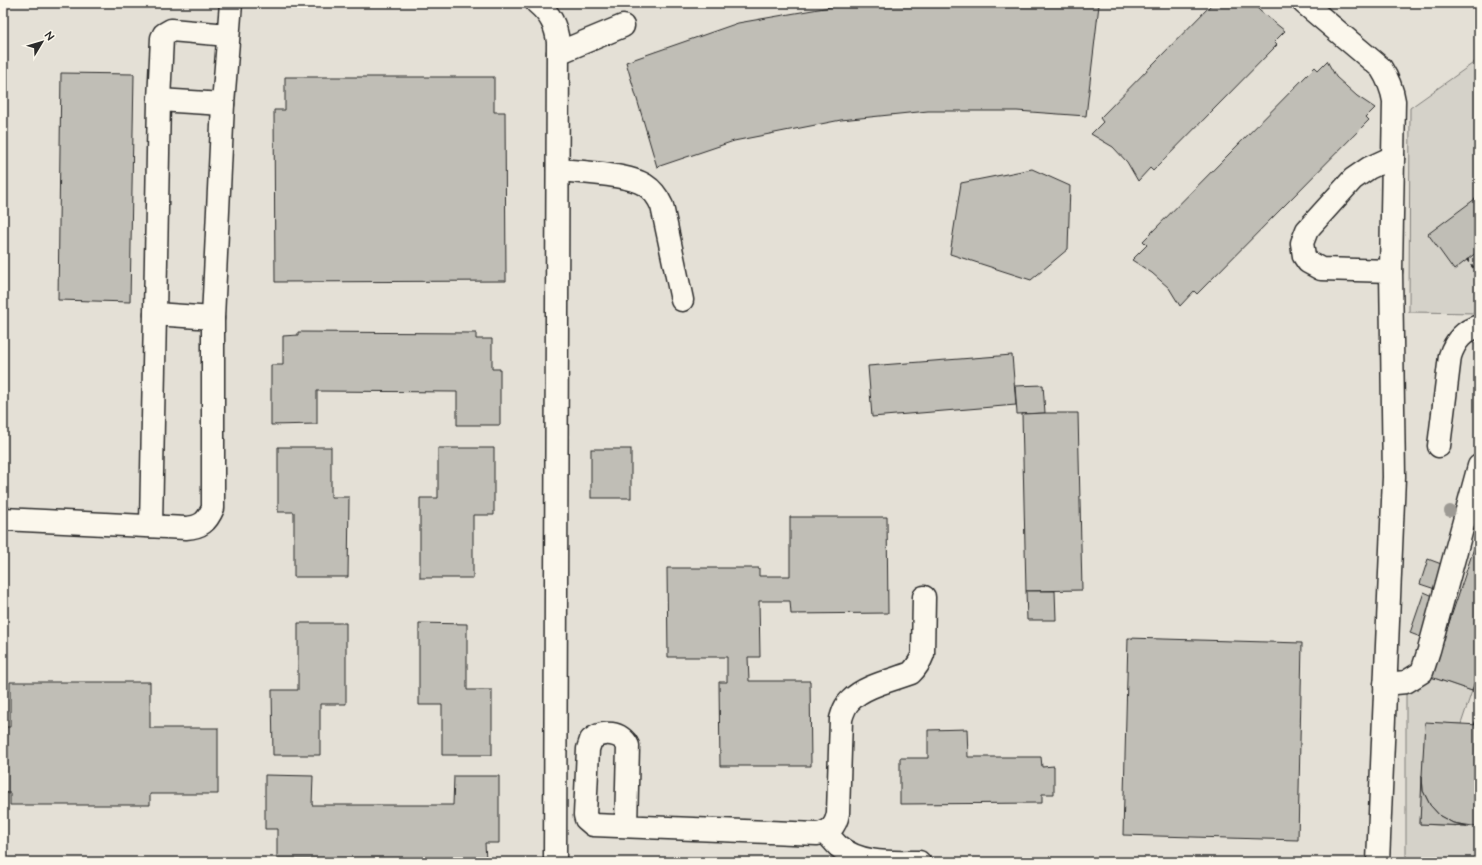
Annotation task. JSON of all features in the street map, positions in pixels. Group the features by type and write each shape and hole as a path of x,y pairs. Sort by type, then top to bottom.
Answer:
{"street":[{"path":"3,519 195,528 204,523 210,516 213,508 213,318 223,104 232,3"},
{"path":"1304,3 1381,68 1388,78 1394,101 1391,271 1394,477 1378,862"},
{"path":"543,6 552,20 556,30 558,42 555,862"},
{"path":"558,53 623,26"},
{"path":"151,526 161,42 164,34 171,30 228,35"},
{"path":"159,100 223,104"},
{"path":"1391,271 1321,269 1308,262 1302,250 1302,243 1307,230 1352,179 1369,168 1393,157"},
{"path":"558,170 626,178 640,182 652,190 658,197 662,206 682,300"},
{"path":"155,314 213,318"},
{"path":"1439,446 1451,352 1463,334 1479,326"},
{"path":"1385,684 1406,682 1422,672 1479,466"},
{"path":"626,826 813,834 826,832 833,826 838,813 841,720 844,709 857,694 911,673 917,668 921,662 923,654 924,597"},
{"path":"826,832 838,846 849,854 861,858 874,861 919,862"}],"path":[{"path":"1467,259 1479,275"},
{"path":"1475,725 1479,714"}],"shaded area":[{"path":"3,3 1479,3 1479,862 3,862"},
{"path":"1479,59 1479,313 1409,312 1410,108"},
{"path":"1431,677 1472,691 1461,724 1425,723 1420,824 1479,827 1479,862 1406,862 1406,689"}],"building":[{"path":"853,3 1065,3 1099,5 1086,116 1017,111 928,111 841,120 734,141 657,167 626,62 738,23"},
{"path":"1213,3 1253,3 1260,11 1285,31 1274,42 1277,45 1153,171 1150,168 1138,181 1127,162 1113,147 1091,134 1103,122 1100,118"},
{"path":"1327,61 1336,77 1357,96 1375,108 1366,117 1369,120 1197,294 1194,291 1180,306 1169,288 1152,273 1132,260 1147,245 1143,241 1315,67 1318,70"},
{"path":"61,73 134,74 130,302 58,300"},
{"path":"285,77 494,77 494,112 505,112 506,281 275,282 274,110 285,110"},
{"path":"1032,169 1070,186 1068,249 1031,280 950,254 961,183"},
{"path":"1479,196 1479,254 1477,252 1454,270 1428,234"},
{"path":"298,332 476,333 476,339 492,339 492,369 500,369 500,425 457,425 457,392 317,391 317,424 271,425 271,365 283,365 283,336 298,335"},
{"path":"1012,355 1016,405 872,417 868,366"},
{"path":"1043,385 1045,413 1017,414 1015,386"},
{"path":"1078,413 1082,590 1026,591 1022,414"},
{"path":"278,447 331,447 331,497 349,497 348,577 294,577 294,512 278,512"},
{"path":"438,448 494,448 494,515 473,515 473,578 420,578 420,498 438,498"},
{"path":"591,449 631,449 631,498 591,498"},
{"path":"790,517 887,517 888,613 791,614 790,601 759,601 760,657 748,657 749,681 810,681 811,766 720,766 719,682 727,682 727,657 668,657 667,568 759,568 759,576 790,576"},
{"path":"1479,533 1479,669 1472,691 1431,677"},
{"path":"1428,559 1444,565 1435,589 1420,584"},
{"path":"1026,591 1055,591 1056,620 1027,620"},
{"path":"1424,592 1440,599 1426,639 1410,633"},
{"path":"298,623 346,623 346,704 320,704 320,755 273,755 272,690 298,690"},
{"path":"419,623 467,624 467,690 492,690 492,755 442,755 442,705 419,705"},
{"path":"1128,638 1302,643 1298,840 1123,835"},
{"path":"1479,669 1479,693 1472,691"},
{"path":"10,682 150,682 150,728 218,728 218,794 150,794 150,805 10,805 10,793 3,793 3,727 10,727"},
{"path":"1425,722 1479,725 1479,827 1453,823 1440,816 1430,805 1423,791 1422,776"},
{"path":"967,729 968,757 1041,757 1042,767 1054,766 1054,794 1042,794 1042,803 900,804 900,758 928,758 928,730"},
{"path":"265,775 313,776 312,805 453,805 454,776 499,776 499,843 485,843 486,860 277,859 277,829 265,829"},
{"path":"1422,776 1423,791 1430,805 1440,816 1453,823 1467,826 1420,824"}]}
